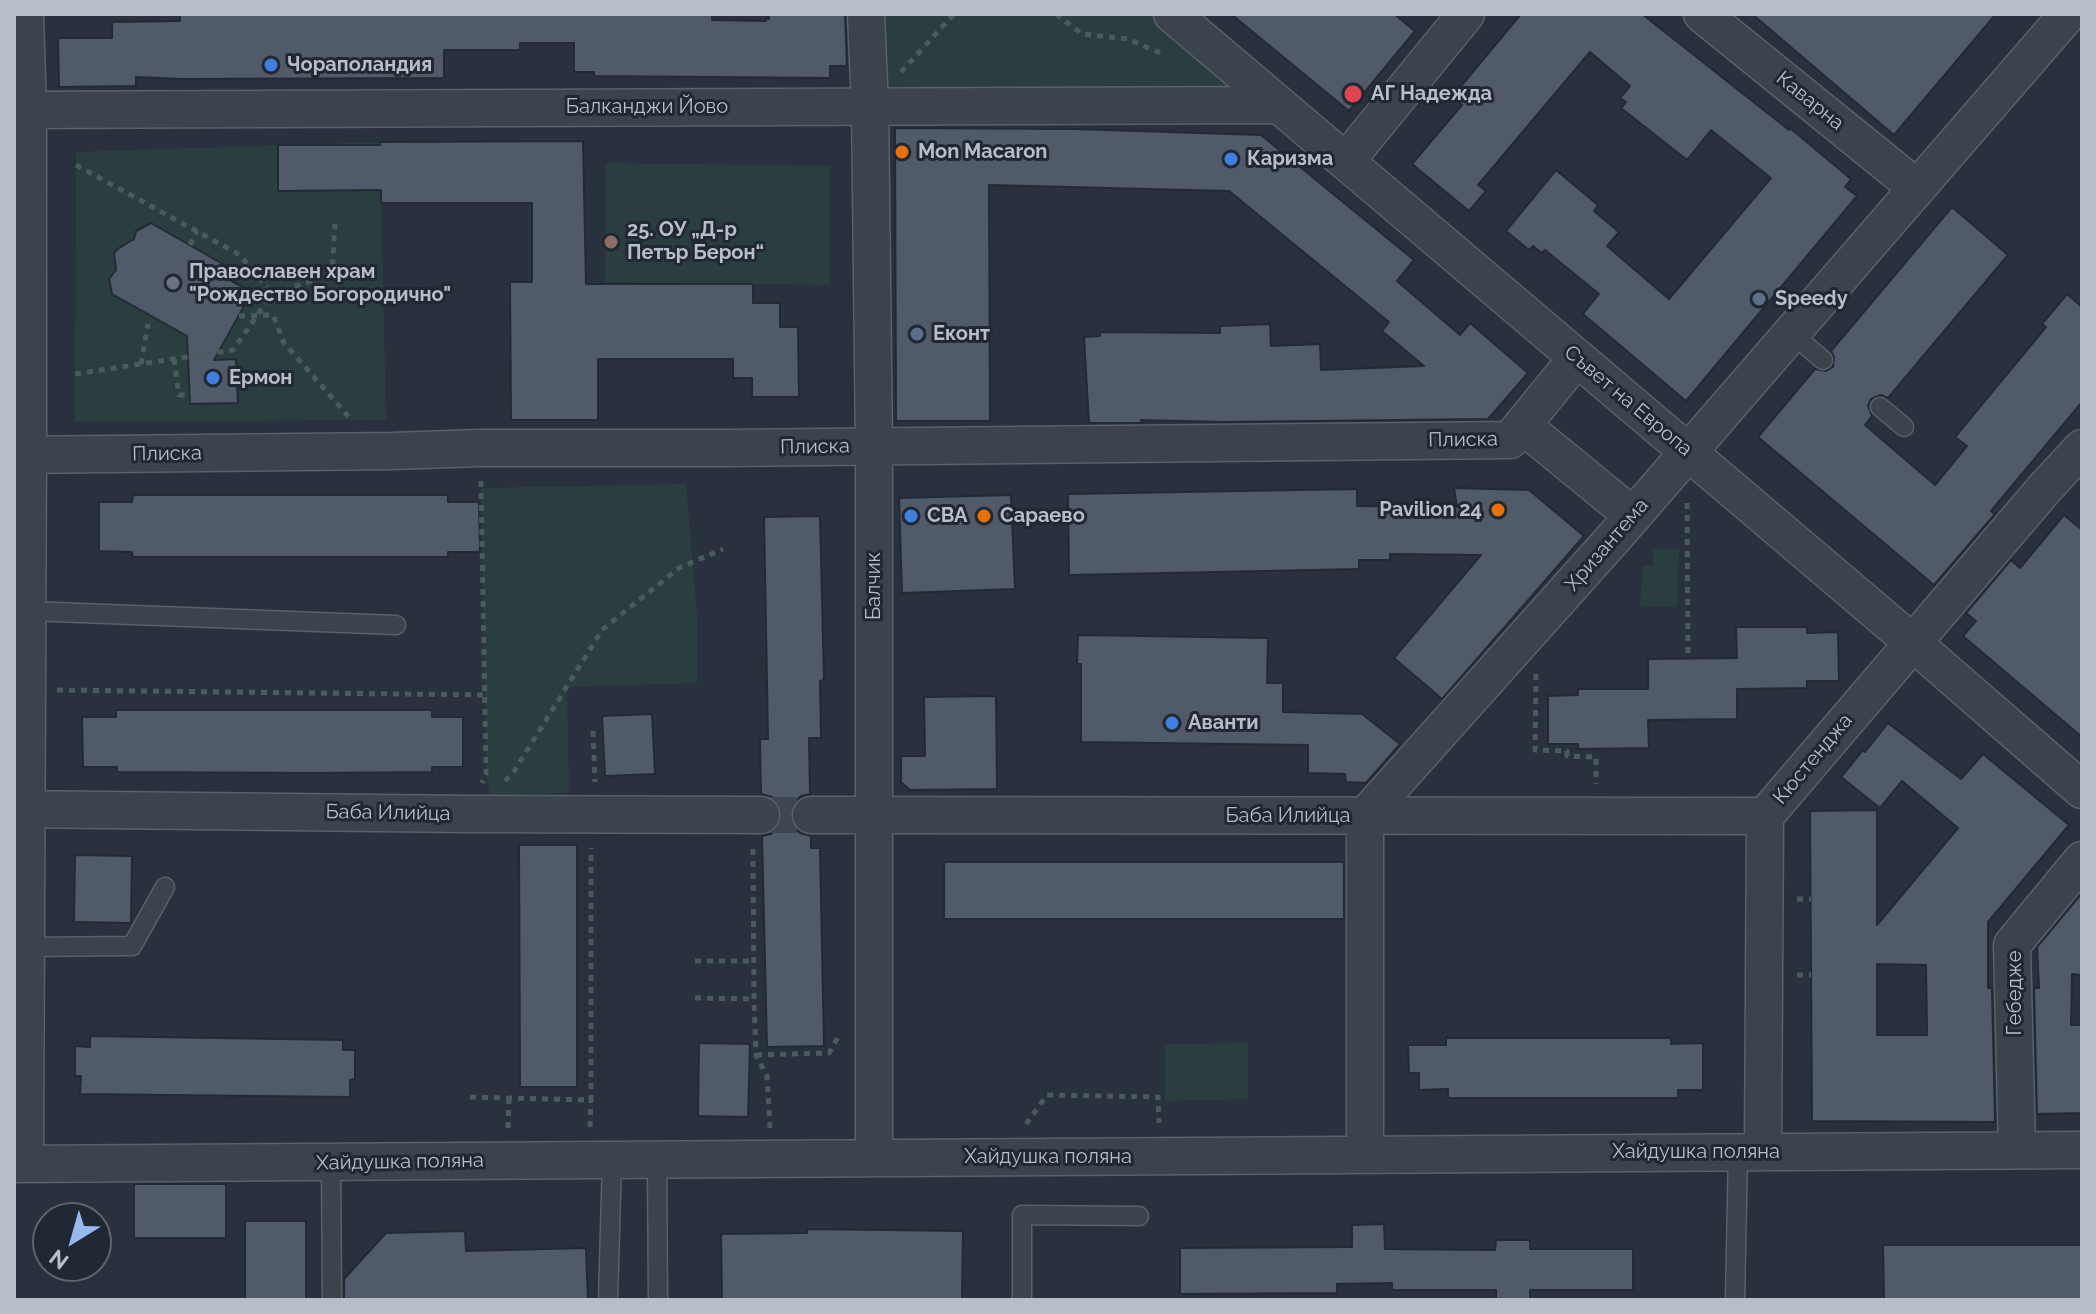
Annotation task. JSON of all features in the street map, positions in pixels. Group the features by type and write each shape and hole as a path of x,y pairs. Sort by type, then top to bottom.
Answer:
{"street":[{"path":"19,1164 20,1021 26,947 20,809 28,611 21,455 21,110 25,14"},
{"name":"Балчик","path":"866,14 874,447 874,1158"},
{"name":"Съвет на Европа","path":"1172,14 2082,790"},
{"path":"1346,161 1466,14"},
{"name":"Каварна","path":"1702,14 1917,188"},
{"name":"Хризантема","path":"1365,816 1633,516 2068,14"},
{"name":"Балканджи Йово","path":"21,110 1279,105"},
{"name":"Плиска","path":"21,455 1510,440 1577,358"},
{"path":"1522,425 1633,516"},
{"name":"Кюстенджа","path":"1751,1152 1765,816 2082,448"},
{"name":"Баба Илийца","path":"20,809 757,815"},
{"name":"Баба Илийца","path":"811,815 1765,816"},
{"path":"1365,816 1365,1155"},
{"name":"Гебедже","path":"2017,1150 2012,945 2082,860"},
{"name":"Хайдушка поляна","path":"19,1164 331,1162 601,1147 657,1160 2082,1150"}],"lane":[{"path":"1791,333 1823,360"},
{"path":"1880,407 1904,427"},
{"path":"28,611 396,625"},
{"path":"26,947 132,946 165,887"},
{"path":"601,1147 609,1206 608,1300"},
{"path":"1735,1300 1751,1152"},
{"path":"657,1160 658,1300"},
{"path":"331,1162 332,1300"},
{"path":"1022,1300 1022,1215 1139,1216"}],"path":[{"path":"901,72 954,14"},
{"path":"1056,14 1082,34 1128,39 1169,57"},
{"path":"76,165 240,255 272,294"},
{"path":"75,374 233,350 272,294 332,274 335,224"},
{"path":"190,245 197,231"},
{"path":"239,316 273,315 284,343 351,420"},
{"path":"141,364 148,324"},
{"path":"174,359 179,395 190,395"},
{"path":"469,814 486,774 480,448"},
{"path":"1687,506 1688,658"},
{"path":"469,814 513,773 602,630 679,568 723,549"},
{"path":"1537,665 1535,750 1567,751 1567,756 1596,757 1595,816"},
{"path":"27,690 484,695"},
{"path":"593,731 591,1100 601,1147"},
{"path":"757,815 753,961 756,1055 767,1076 770,1111"},
{"path":"695,961 753,961"},
{"path":"695,998 754,999"},
{"path":"756,1055 829,1053"},
{"path":"1025,1125 1047,1095 1158,1097 1159,1156"},
{"path":"470,1097 591,1100"},
{"path":"508,1132 509,1098"}],"shaded area":[{"path":"882,14 1152,14 1243,91 883,95"},
{"path":"380,142 386,420 75,422 76,152"},
{"path":"606,163 830,166 830,285 605,282"},
{"path":"686,484 697,613 697,683 567,687 569,793 490,795 486,773 481,488"},
{"path":"1653,549 1679,549 1677,607 1640,606 1643,566 1653,566"},
{"path":"1248,1043 1248,1099 1165,1101 1165,1044"}],"building":[{"path":"180,14 712,14 712,20 766,21 769,14 845,14 847,66 830,66 830,78 594,76 594,72 574,72 574,43 520,43 520,50 444,50 444,78 136,77 136,86 59,87 58,38 112,38 112,22 180,21"},
{"path":"1231,14 1394,14 1415,31 1349,111"},
{"path":"1521,14 1642,14 1851,179 1845,187 1857,196 1686,401 1583,314 1599,294 1545,250 1542,253 1533,246 1529,250 1506,231 1556,170 1598,205 1594,211 1619,232 1607,246 1669,299 1771,178 1711,130 1687,160 1621,108 1626,102 1620,98 1630,86 1590,52 1478,185 1486,191 1469,211 1412,164 1462,105 1452,97"},
{"path":"1752,14 1996,14 1894,135"},
{"path":"895,128 1074,129 1261,135 1414,260 1397,281 1460,335 1470,323 1528,373 1488,419 1141,420 1141,423 1089,423 1084,337 1100,336 1100,332 1220,333 1220,326 1270,324 1271,346 1320,344 1321,370 1424,366 1382,331 1389,322 1229,191 989,185 990,421 896,421"},
{"path":"583,141 586,284 753,284 753,303 780,303 780,327 798,327 799,397 752,397 752,378 733,378 733,359 598,359 598,420 511,420 510,282 532,282 532,203 381,203 381,190 278,191 278,145"},
{"path":"1952,207 2008,255 1888,398 1881,395 1871,399 1868,406 1872,416 1865,425 1935,485 1967,446 1955,437 2046,327 2042,324 2067,294 2082,307 2082,402 1991,511 1995,514 1934,585 1758,437 1815,369 1826,371 1833,367 1831,351"},
{"name":"Православен храм \"Рождество Богородично\"","path":"151,223 235,271 230,280 252,292 214,360 236,359 238,403 190,404 187,336 112,294 109,279 116,270 114,253 134,239 136,231"},
{"path":"1454,488 1529,490 1584,536 1442,699 1394,658 1481,555 1390,554 1390,560 1359,560 1359,569 1069,575 1068,494 1357,489 1357,506 1457,507"},
{"path":"133,495 448,495 448,502 479,502 480,552 448,552 448,557 133,557 132,552 99,551 99,502 132,502"},
{"path":"1011,495 1015,589 902,593 899,498"},
{"path":"2064,515 2082,530 2082,737 1963,636 1976,621 1966,613 2011,560 2020,568"},
{"path":"820,516 824,680 820,681 821,738 809,738 810,794 801,796 793,804 790,816 792,825 800,833 811,836 811,848 820,848 824,1046 767,1047 762,836 771,834 779,826 782,814 780,805 772,797 761,794 760,739 768,739 764,517"},
{"path":"1736,627 1807,627 1807,633 1838,632 1839,681 1807,681 1807,688 1737,689 1737,719 1648,720 1649,748 1578,749 1578,744 1548,744 1548,696 1578,695 1578,689 1648,689 1648,659 1737,658"},
{"path":"1078,635 1268,638 1267,683 1283,683 1283,712 1362,714 1400,744 1366,783 1346,782 1345,774 1308,773 1308,745 1081,742"},
{"path":"996,696 997,789 910,790 901,782 901,756 925,756 924,697"},
{"path":"116,710 432,710 432,717 463,717 463,767 432,767 432,772 314,773 117,772 117,767 83,767 82,717 116,717"},
{"path":"652,714 655,774 605,776 602,716"},
{"path":"1888,723 1961,779 1983,754 2069,825 1988,922 1995,1122 1812,1121 1810,811 1877,810 1877,925 1958,828 1902,781 1880,808 1841,777 1863,750 1865,752","holes":["1877,964 1926,965 1927,1035 1877,1035"]},
{"path":"519,845 577,845 577,1087 520,1087"},
{"path":"75,855 132,856 131,923 74,922"},
{"path":"944,862 1344,862 1344,919 944,919"},
{"path":"2082,893 2082,975 2072,974 2071,1025 2082,1025 2082,1113 2037,1114 2034,988 2039,988 2037,947"},
{"path":"90,1036 343,1040 343,1050 355,1050 355,1079 350,1080 350,1097 80,1094 81,1076 75,1076 75,1046 90,1047"},
{"path":"1446,1038 1671,1038 1671,1044 1703,1043 1703,1090 1678,1090 1678,1098 1448,1098 1448,1089 1419,1090 1419,1073 1409,1073 1408,1045 1446,1045"},
{"path":"699,1043 750,1044 748,1117 698,1116"},
{"path":"134,1184 226,1184 226,1238 134,1238"},
{"path":"245,1221 306,1221 306,1300 245,1300"},
{"path":"1384,1224 1385,1249 1495,1250 1496,1240 1530,1240 1530,1249 1633,1249 1633,1290 1530,1290 1530,1300 1496,1300 1496,1290 1392,1290 1392,1283 1337,1284 1337,1293 1180,1294 1180,1248 1352,1247 1352,1225"},
{"path":"807,1229 963,1231 962,1300 722,1300 721,1234 807,1233"},
{"path":"465,1231 466,1251 586,1248 588,1300 344,1300 344,1279 386,1233"},
{"path":"1883,1245 2082,1245 2082,1300 1884,1300"}],"tunnel":[{"path":"761,815 811,815"}],"place":[{"name":"Чораполандия","path":"271,65"},
{"name":"АГ Надежда","path":"1353,94"},
{"name":"Mon Macaron","path":"902,152"},
{"name":"Каризма","path":"1231,159"},
{"name":"25. ОУ „Д-р Петър Берон“","path":"611,242"},
{"name":"Православен храм \"Рождество Богородично\"","path":"173,283"},
{"name":"Speedy","path":"1759,299"},
{"name":"Еконт","path":"917,334"},
{"name":"Ермон","path":"213,378"},
{"name":"Pavilion 24","path":"1498,510"},
{"name":"CBA","path":"911,516"},
{"name":"Сараево","path":"984,516"},
{"name":"Аванти","path":"1172,723"}]}
